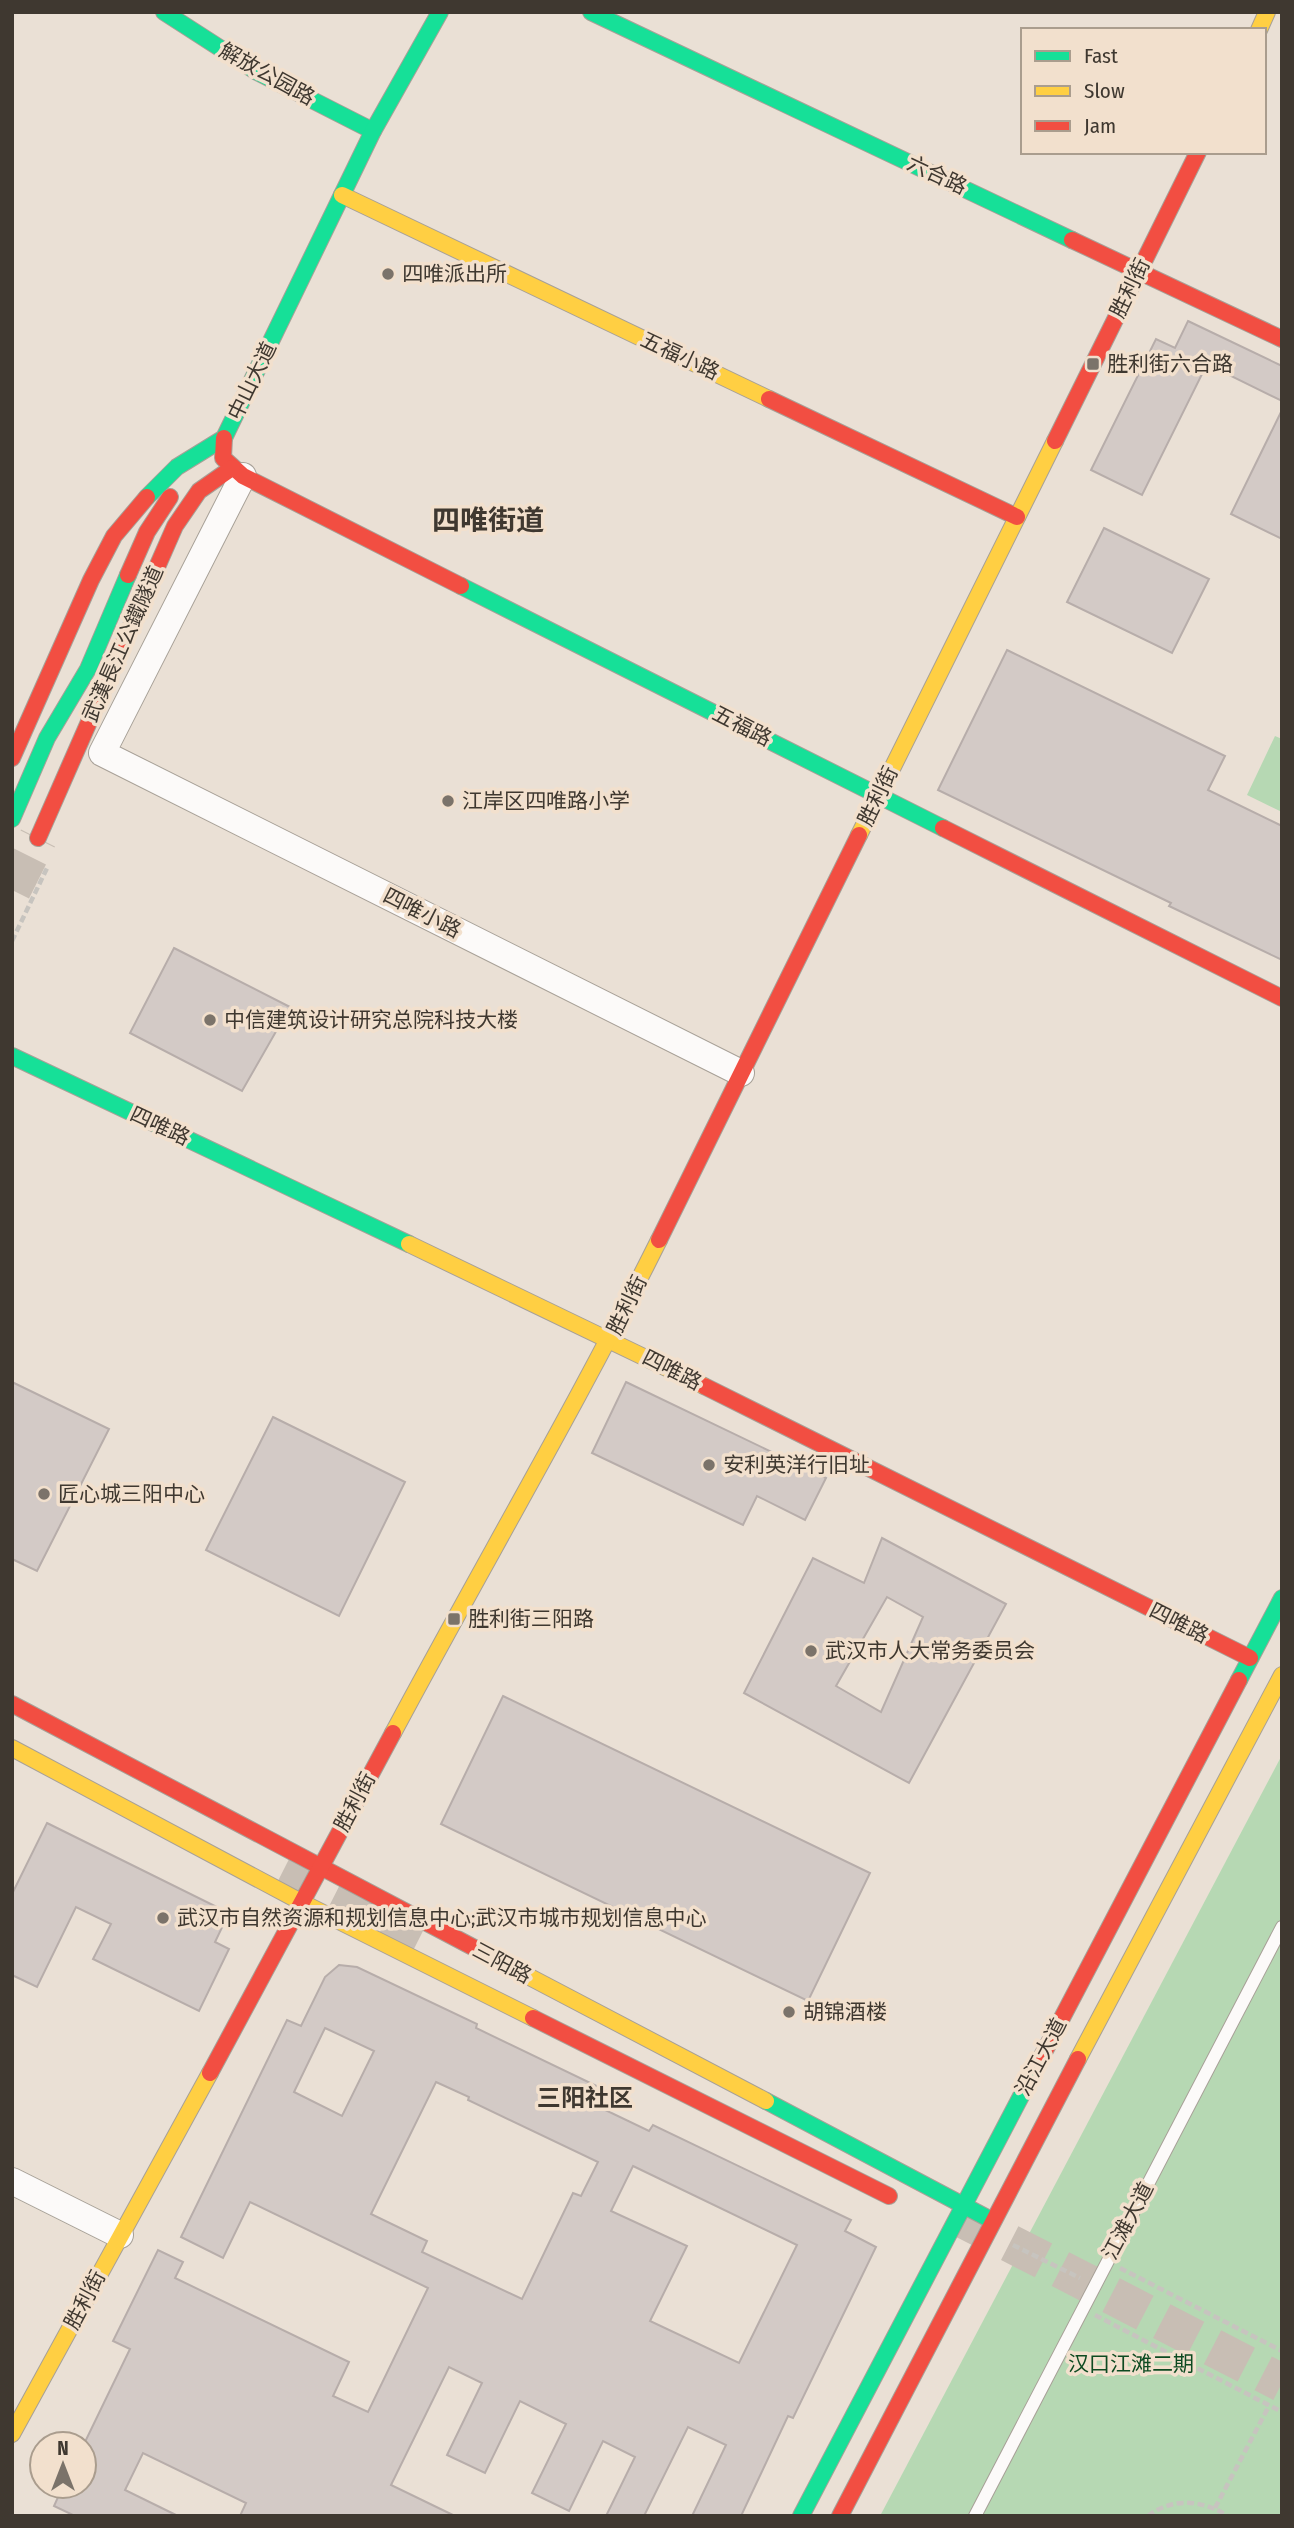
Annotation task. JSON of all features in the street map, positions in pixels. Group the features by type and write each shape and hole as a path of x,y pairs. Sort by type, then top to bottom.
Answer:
{"street":[{"name":"解放公园路","path":"164,12 257,72 373,131"},
{"name":"中山大道","path":"12,758 91,580 114,536 136,508 177,467 224,438 373,131 440,12"},
{"name":"六合路","path":"591,12 1282,339"},
{"path":"1260,28 1267,12"},
{"name":"胜利街","path":"12,2434 303,1903 454,1619 610,1339 1197,154"},
{"name":"五福小路","path":"342,195 1017,517"},
{"path":"12,819 47,738 88,669 147,533 173,494 184,484 233,467 224,438"},
{"name":"四唯小路","path":"233,467 102,753 741,1073"},
{"name":"五福路","path":"233,467 1282,998"},
{"name":"武漢長江公鐵隧道","path":"38,838 176,526 199,491 233,467"},
{"name":"四唯路","path":"12,1056 610,1339 1250,1658"},
{"name":"沿江大道","path":"840,2516 962,2232 963,2205 1282,1598"},
{"name":"沿江大道","path":"801,2516 962,2232 993,2221 1282,1675"},
{"name":"三阳路","path":"12,1704 993,2221"},
{"name":"三阳路","path":"12,1748 303,1903 906,2204"},
{"path":"12,2181 120,2235"}],"lane":[{"name":"江滩大道","path":"975,2516 1282,1927"}],"path":[{"path":"1012,2244 1094,2285"},
{"path":"1107,2261 1282,2351"},
{"path":"1082,2309 1282,2412"},
{"path":"1215,2508 1269,2406"},
{"path":"1148,2516 1179,2502 1192,2502 1215,2508 1228,2516"}],"green space":[{"path":"1275,736 1282,739 1282,812 1247,795"},
{"name":"汉口江滩二期","path":"1282,1755 1282,2516 880,2516"}],"building":[{"path":"1188,321 1282,366 1282,401 1207,364 1142,495 1091,470 1156,339 1175,348"},
{"path":"1282,410 1282,539 1231,514"},
{"path":"1104,528 1209,579 1172,653 1067,602"},
{"path":"1007,650 1225,756 1208,790 1282,826 1282,960 938,790"},
{"name":"中信建筑设计研究总院科技大楼","path":"174,948 290,1007 242,1091 130,1033"},
{"name":"匠心城三阳中心","path":"12,1382 109,1429 37,1571 12,1559"},
{"name":"安利英洋行旧址","path":"626,1382 826,1478 805,1520 757,1496 743,1525 592,1453"},
{"path":"273,1417 405,1482 339,1616 206,1550"},
{"name":"武汉市人大常务委员会","path":"882,1538 1006,1604 909,1783 744,1693 813,1558 864,1583","holes":["887,1597 923,1617 881,1712 836,1686"]},
{"path":"503,1696 870,1873 808,2001 441,1824"},
{"name":"武汉市自然资源和规划信息中心;武汉市城市规划信息中心","path":"47,1823 229,1913 215,1942 229,1949 199,2011 93,1959 111,1924 76,1907 37,1987 12,1975 12,1894"},
{"path":"339,1965 357,1967 477,2024 476,2028 607,2091 599,2107 649,2131 653,2125 851,2220 845,2231 876,2247 793,2418 788,2416 741,2516 692,2516 726,2445 688,2427 644,2516 606,2516 635,2457 603,2441 569,2511 532,2493 566,2424 520,2401 485,2473 447,2455 482,2383 449,2367 391,2485 455,2516 240,2516 246,2503 143,2453 125,2490 178,2516 75,2516 54,2506 57,2500 98,2500 98,2430 91,2430 130,2349 113,2341 158,2250 183,2262 175,2278 349,2362 333,2396 368,2412 428,2288 250,2202 223,2258 181,2237 287,2020 301,2026 325,1977","holes":["325,2028 374,2051 342,2116 294,2092","436,2082 598,2162 581,2196 573,2193 522,2299 422,2252 427,2241 371,2214","633,2166 797,2245 739,2363 650,2321 687,2246 611,2211"]}],"tunnel":[{"path":"12,890 38,838"},
{"path":"283,1871 429,1945"},
{"path":"959,2217 1282,2383"}],"traffic: fast":[{"path":"164,12 257,72 373,131"},
{"path":"147,497 177,467 224,438 373,131 440,12"},
{"path":"591,12 1072,240"},
{"path":"12,819 47,738 88,669 128,575"},
{"path":"461,586 943,828"},
{"path":"12,1056 409,1244"},
{"path":"1239,1680 1282,1598"},
{"path":"801,2516 1041,2058"},
{"path":"766,2101 993,2221"}],"traffic: slow":[{"path":"1260,28 1267,12"},
{"path":"342,195 769,399"},
{"path":"859,835 1055,441"},
{"path":"393,1733 595,1364 659,1240"},
{"path":"409,1244 704,1386"},
{"path":"1078,2059 1282,1675"},
{"path":"12,1748 303,1903 533,2018"},
{"path":"484,1953 766,2101"},
{"path":"12,2434 210,2073"}],"traffic: jam":[{"path":"1055,441 1197,154"},
{"path":"1072,240 1282,339"},
{"path":"769,399 1017,517"},
{"path":"224,438 223,458 243,476 461,586"},
{"path":"38,838 175,526 199,491 232,468"},
{"path":"12,758 91,580 114,536 147,497"},
{"path":"128,575 147,532 170,497"},
{"path":"943,828 1282,998"},
{"path":"659,1240 859,835"},
{"path":"704,1386 1250,1658"},
{"path":"1041,2058 1239,1680"},
{"path":"12,1704 484,1953"},
{"path":"210,2073 393,1733"},
{"path":"533,2018 889,2196"},
{"path":"840,2516 1078,2059"}],"place":[{"name":"四唯派出所","path":"388,274"},
{"name":"胜利街六合路","path":"1093,364"},
{"name":"江岸区四唯路小学","path":"448,801"},
{"name":"中信建筑设计研究总院科技大楼","path":"210,1020"},
{"name":"安利英洋行旧址","path":"709,1465"},
{"name":"匠心城三阳中心","path":"44,1494"},
{"name":"胜利街三阳路","path":"454,1619"},
{"name":"武汉市人大常务委员会","path":"811,1651"},
{"name":"武汉市自然资源和规划信息中心;武汉市城市规划信息中心","path":"163,1918"},
{"name":"胡锦酒楼","path":"789,2012"}],"district":[{"name":"四唯街道","path":"488,520"},
{"name":"三阳社区","path":"585,2098"}]}
